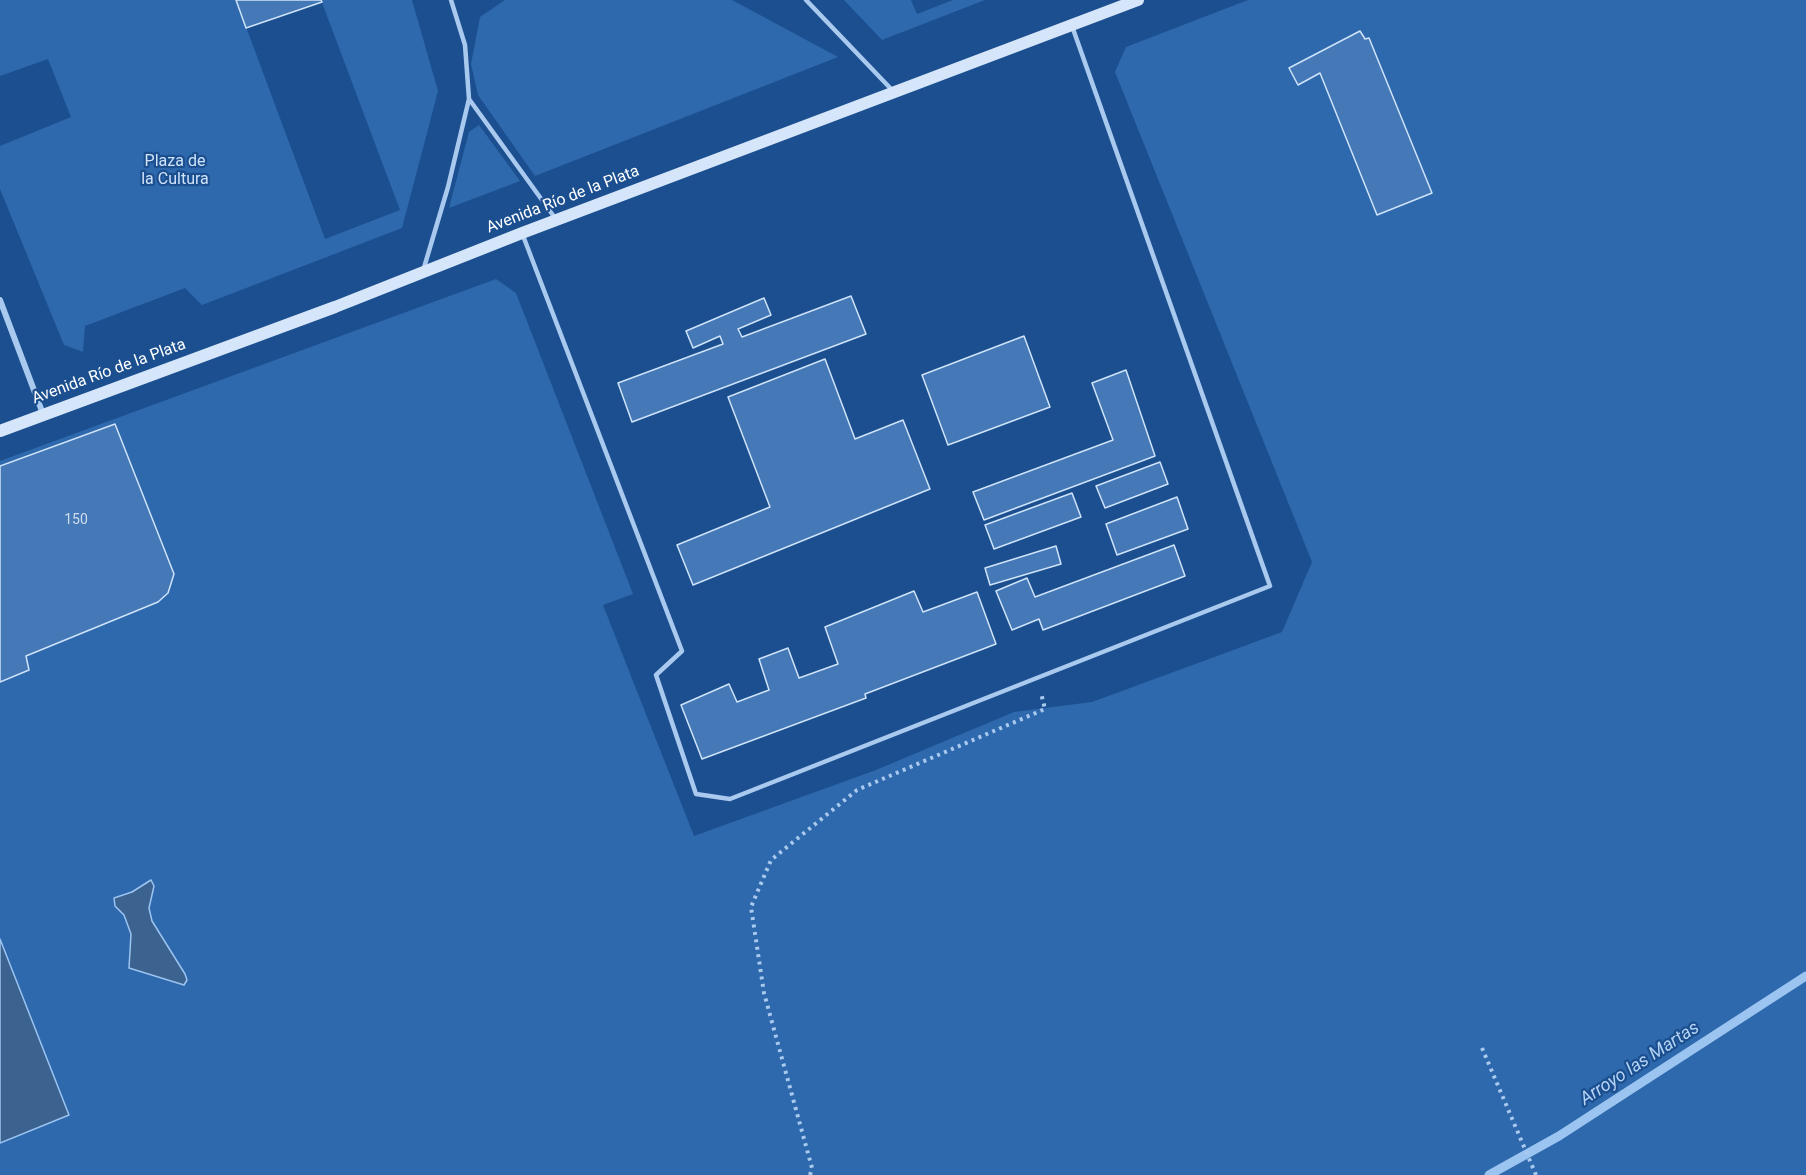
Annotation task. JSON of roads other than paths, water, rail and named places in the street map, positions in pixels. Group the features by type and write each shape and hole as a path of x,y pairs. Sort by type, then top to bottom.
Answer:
{"main road":[{"name":"Avenida Río de la Plata","path":"0,431 1138,0"}],"street":[{"path":"0,300 43,414"}],"lane":[{"path":"423,272 448,187 469,99 465,45 452,0"},
{"path":"806,0 895,92"},
{"path":"522,233 682,651 656,675 696,794 730,799 1270,586 1072,26"},
{"path":"469,99 556,220"}],"waterway":[{"name":"Arroyo las Martas","path":"1489,1175 1559,1136 1806,976"}],"park label":[{"name":"Plaza de la Cultura","path":"175,171"}]}
